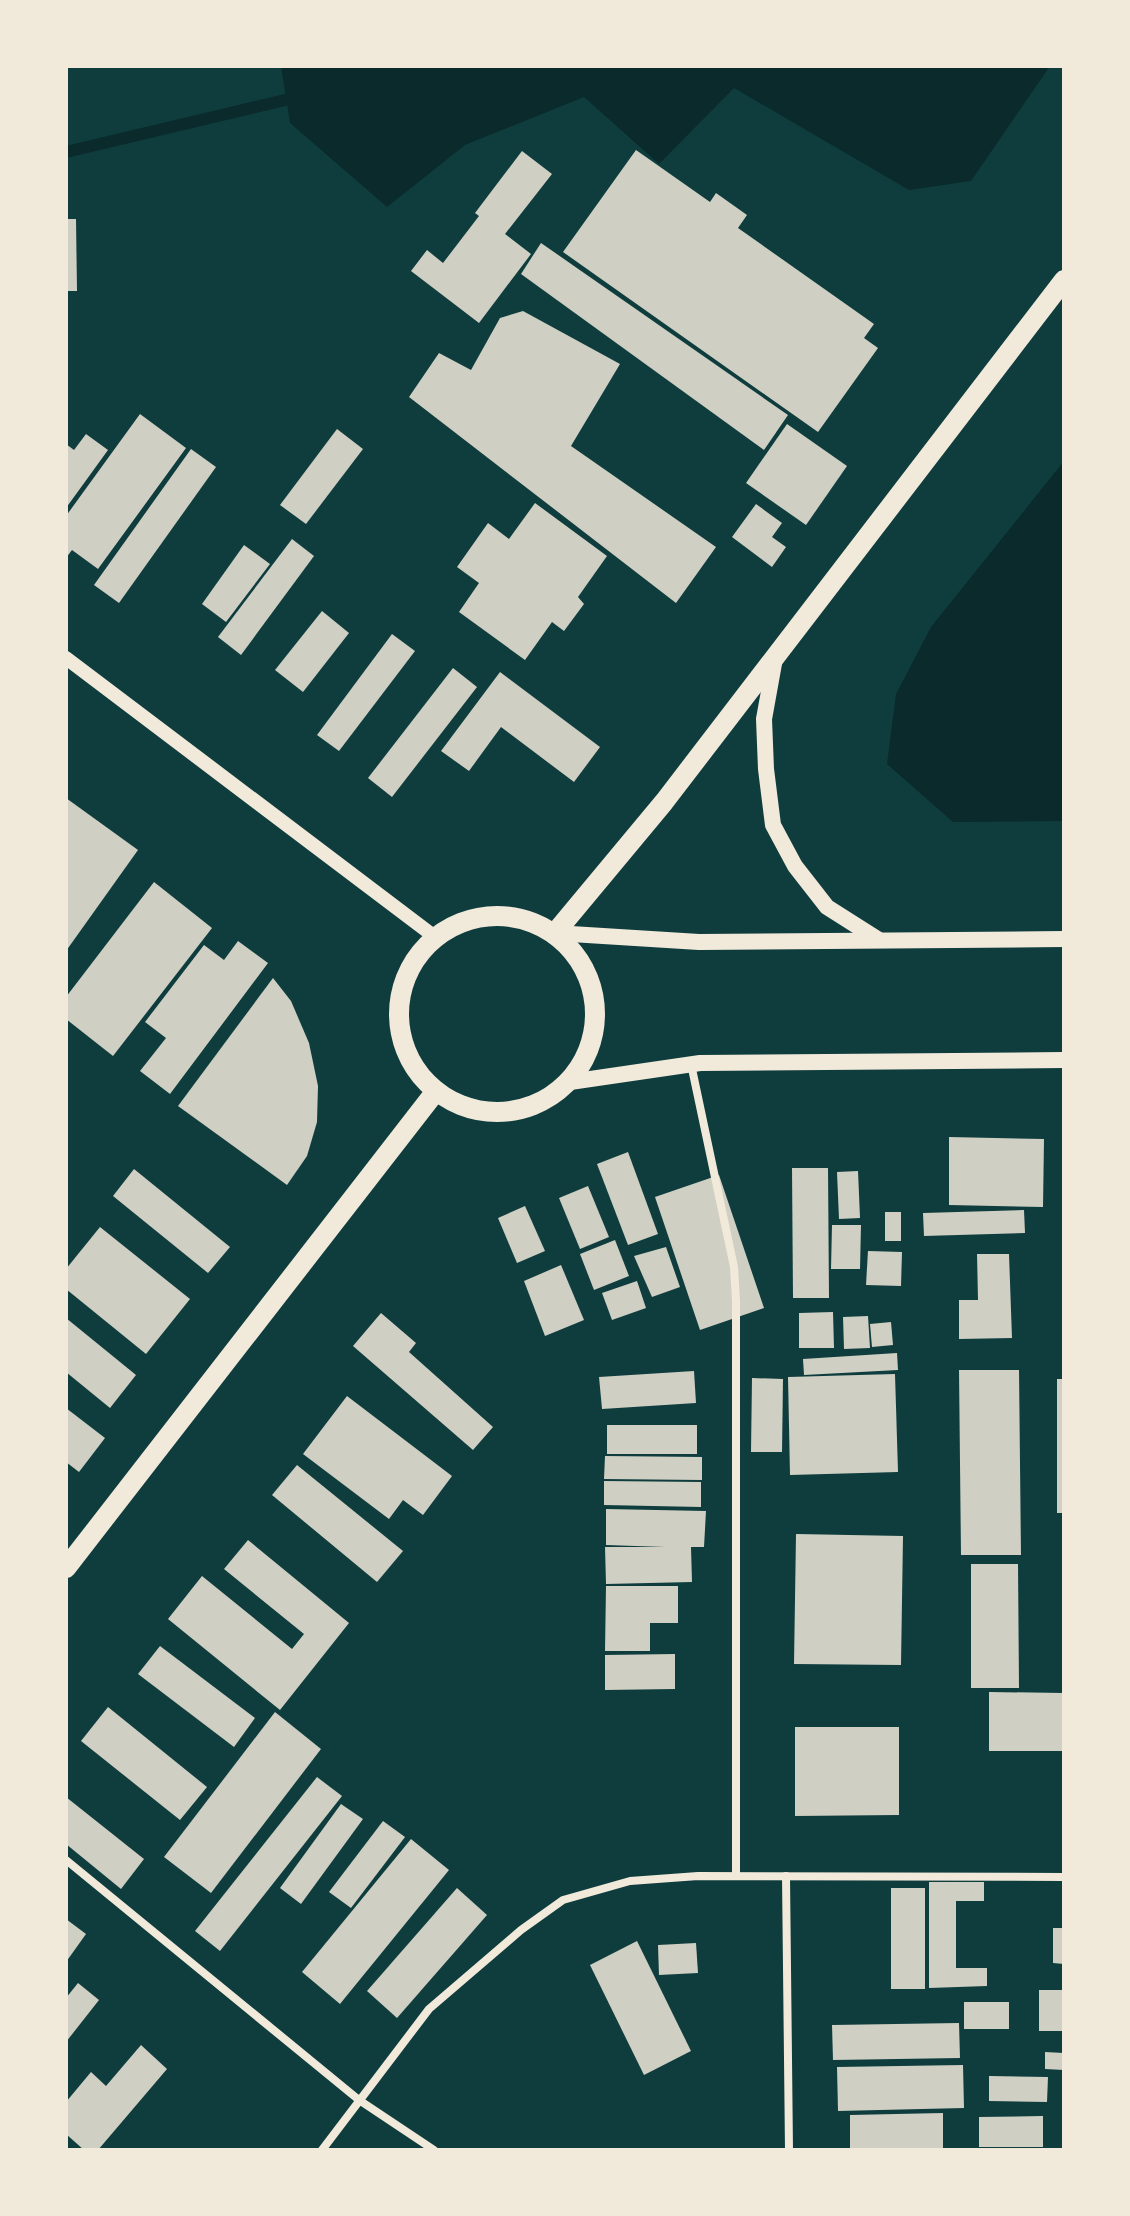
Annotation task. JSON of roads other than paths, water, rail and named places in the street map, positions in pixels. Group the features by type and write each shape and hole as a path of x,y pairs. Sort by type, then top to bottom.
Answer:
{"main road":[{"path":"555,933 664,802 1064,280"},
{"path":"775,657 764,719 773,825 795,866 827,907 880,941"},
{"path":"494,915 526,919 555,933 578,957 592,988 596,1021 588,1054 570,1082 546,1100 519,1111 489,1113 475,1110 461,1106 436,1091 416,1070 403,1044 399,1014 403,985 415,959 435,937 463,921 494,915"},
{"path":"555,933 699,942 1064,939"},
{"path":"570,1082 691,1064 1064,1060"},
{"path":"66,1568 436,1091"}],"street":[{"path":"66,658 435,937"},
{"path":"691,1064 734,1267 736,1300 736,1876"},
{"path":"66,1860 359,2100 434,2150"},
{"path":"322,2150 429,2009 521,1930 563,1900 630,1881 736,1876 1064,1877"},
{"path":"786,1876 789,2150"}],"water":[{"path":"281,66 1050,66 971,181 909,190 734,88 659,164 584,97 465,145 387,207 290,123"},
{"path":"1064,461 1064,821 953,822 887,764 896,694 931,627"}],"waterway":[{"path":"66,152 302,96"}]}
